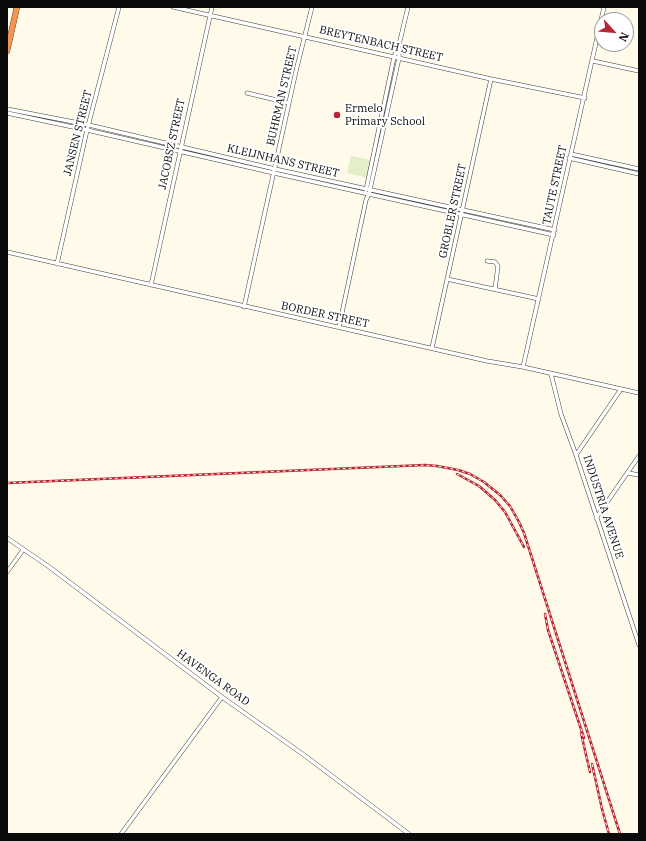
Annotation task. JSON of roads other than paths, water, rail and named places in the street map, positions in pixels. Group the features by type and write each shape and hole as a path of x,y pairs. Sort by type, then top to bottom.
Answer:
{"highway":[{"path":"7,51 17,7"}],"street":[{"name":"JANSEN STREET","path":"57,264 87,130 119,7"},
{"name":"BREYTENBACH STREET","path":"173,7 491,79 585,98"},
{"name":"JACOBSZ STREET","path":"151,285 212,7"},
{"name":"BUHRMAN STREET","path":"244,306 312,7"},
{"path":"368,192 394,57 399,45 408,7"},
{"name":"TAUTE STREET","path":"524,367 604,7"},
{"path":"339,327 366,200 399,58 399,45"},
{"path":"593,61 639,71"},
{"name":"GROBLER STREET","path":"432,348 491,79"},
{"path":"247,93 289,103"},
{"name":"KLEIJNHANS STREET","path":"7,109 89,125 274,171"},
{"name":"KLEIJNHANS STREET","path":"7,113 180,152 462,212 555,230"},
{"path":"570,156 639,169"},
{"path":"570,156 639,174"},
{"name":"KLEIJNHANS STREET","path":"462,212 554,235"},
{"name":"BORDER STREET","path":"7,252 487,361 524,367 639,393"},
{"path":"487,261 495,262 498,266 495,289"},
{"path":"447,279 539,299"},
{"name":"INDUSTRIA AVENUE","path":"552,374 561,414 639,645"},
{"path":"576,455 621,389"},
{"path":"596,518 639,456"},
{"path":"628,473 639,475"},
{"name":"HAVENGA ROAD","path":"7,538 48,566 409,834"},
{"path":"7,572 23,550"},
{"path":"121,834 222,696"}],"railway":[{"path":"7,483 425,465 458,470 470,474 484,482 500,495 510,506 524,533 620,834"},
{"path":"457,474 479,486 495,500 505,512 524,547"},
{"path":"545,614 548,630 584,738"},
{"path":"581,733 590,772"},
{"path":"592,764 609,834"}],"place":[{"name":"Ermelo Primary School","path":"337,115"}]}
